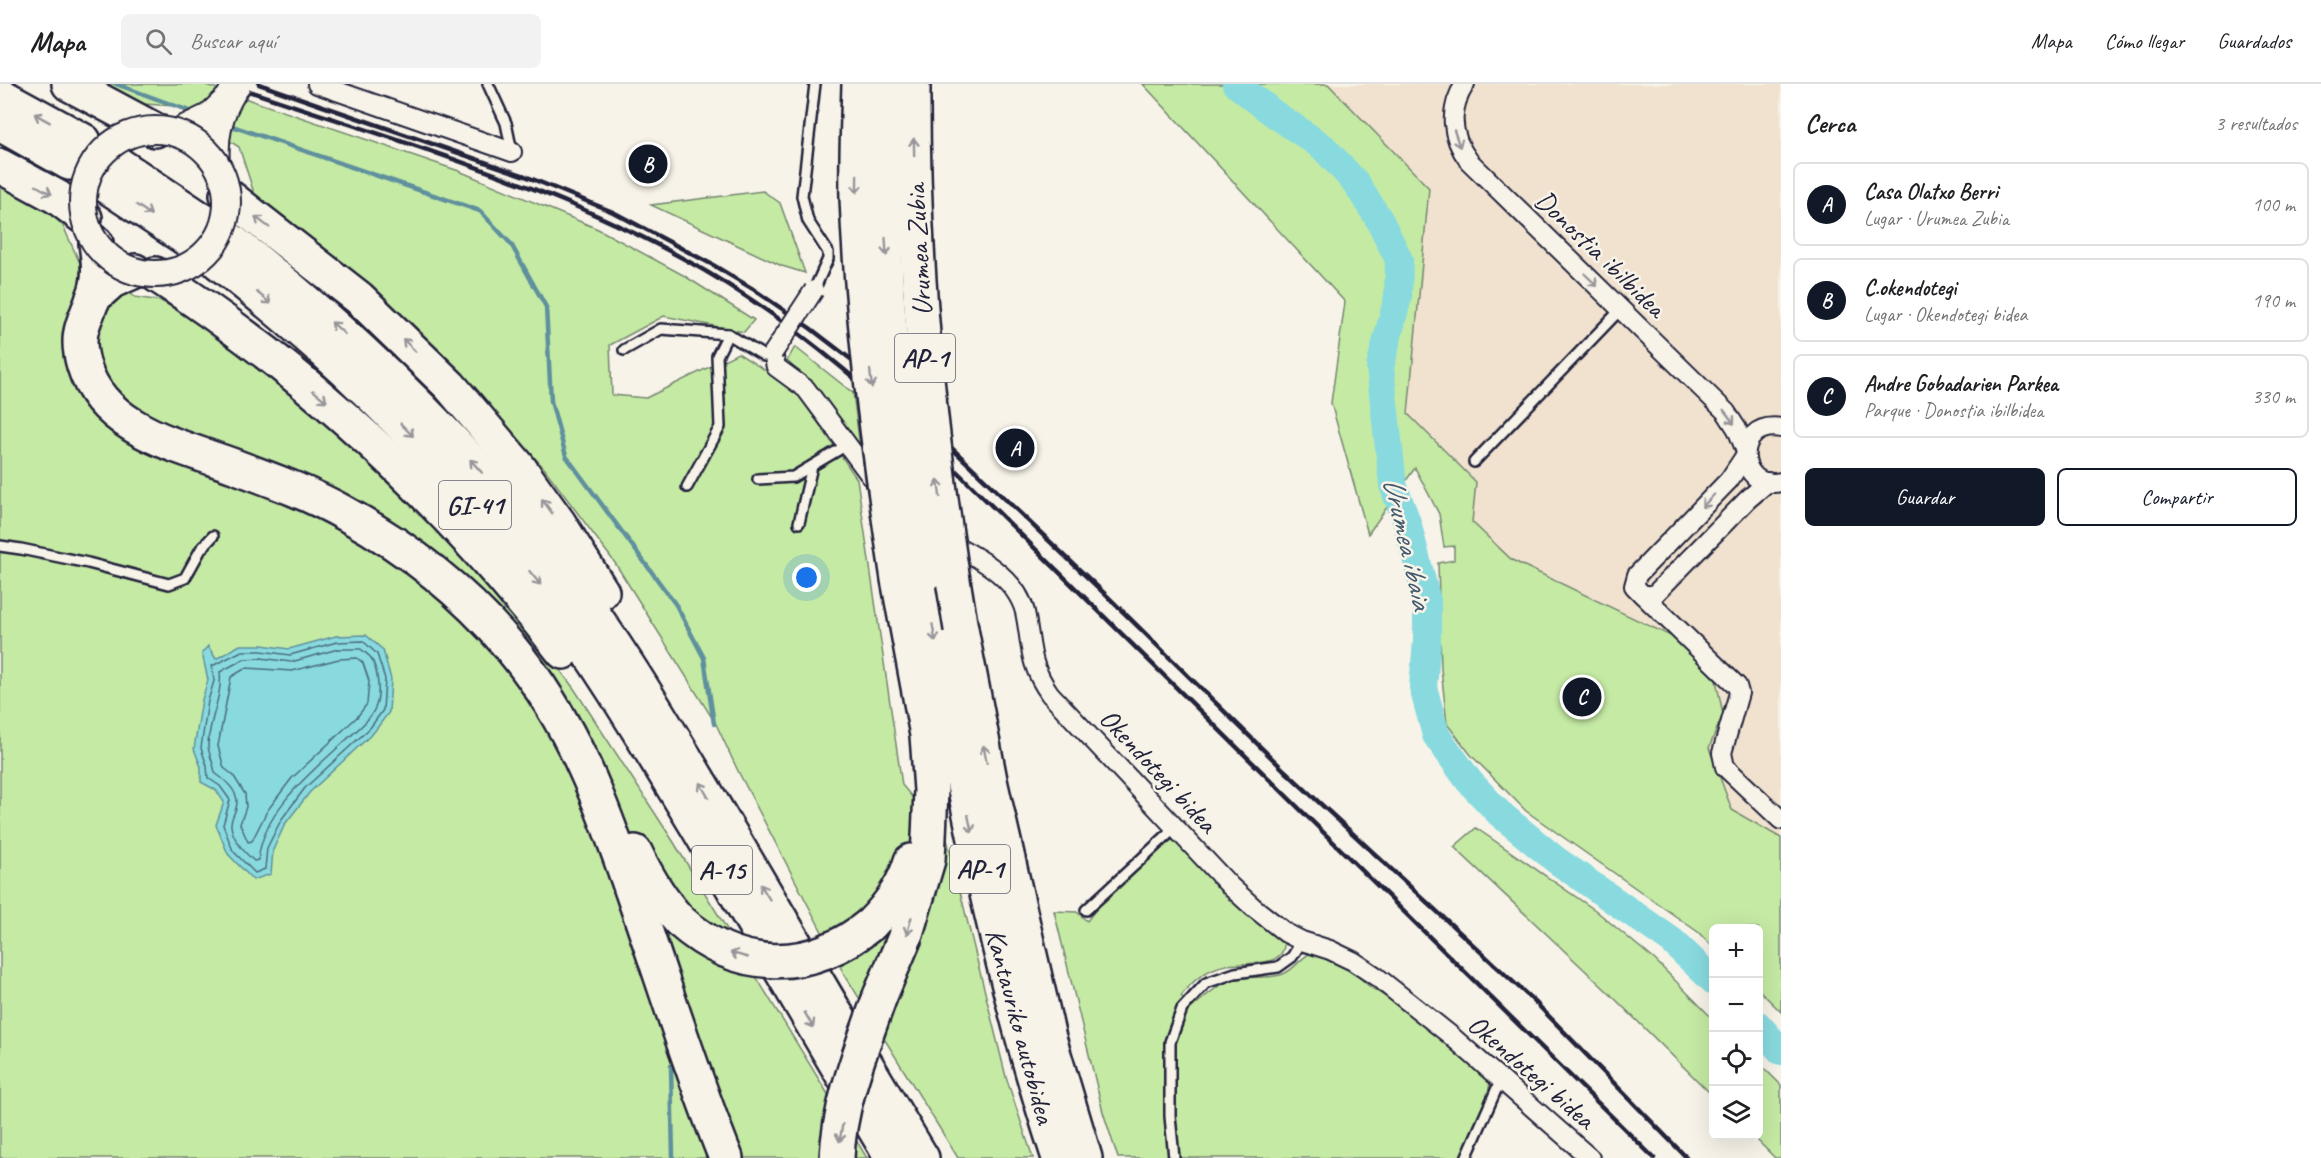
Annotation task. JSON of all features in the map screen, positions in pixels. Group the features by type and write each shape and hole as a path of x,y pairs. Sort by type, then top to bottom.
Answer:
{"highway":[{"path":"69,84 166,131"},
{"path":"599,798 617,816 646,875 667,908 693,933 724,951 741,956 776,961 812,957 829,951 844,944 871,924 883,912 902,885 913,854 919,821 921,774 908,635 911,577 879,451 865,324 857,197 859,84"},
{"name":"Urumea Zubia","path":"883,84 884,194 890,329 904,451 911,577"},
{"name":"Urumea Zubia","path":"914,84 916,242 927,387 942,523 991,785 1029,955"},
{"path":"0,94 90,161 198,232"},
{"path":"0,124 90,161"},
{"path":"0,166 57,197 90,230 99,270 80,332 81,355 87,376 102,399 125,420 160,438 299,492 342,512 404,549 461,595 487,621 532,675 569,735 599,798 726,1158"},
{"path":"227,195 359,298 450,386 518,466 560,523 645,663 676,721 682,751"},
{"name":"GI-41","path":"678,795 607,680 547,593 471,500 419,442 361,384 268,302 225,252 303,298 365,353 439,425 492,484 567,577 627,663 682,751"},
{"path":"88,309 112,281 145,273 195,300 272,357 343,415 444,513 500,573 597,696 654,776 678,795"},
{"name":"Kantauriko autobidea","path":"911,577 963,789 990,911 1017,1016 1059,1158"},
{"path":"837,1158 857,1060 880,996 905,937 928,860 931,790 927,735 908,635"},
{"name":"A-15","path":"682,751 922,1158"},
{"name":"A-15","path":"678,795 892,1158"},
{"path":"1029,955 1102,1158"},
{"name":"Kantauriko autobidea","path":"1029,955 1048,1038 1085,1158"}],"main road":[{"path":"166,131 199,145 216,163 224,178 227,212 214,244 203,256 188,266 172,272 145,273 113,260 90,230 83,202 85,186 91,171 99,157 124,137 140,132 166,131 209,117 236,87"},
{"path":"216,163 218,126 224,107 236,87"}],"street":[{"path":"317,84 512,152"},
{"name":"Donostia ibilbidea","path":"1465,84 1458,96 1453,119 1457,142 1462,152 1726,412 1737,429 1749,470 1755,476 1776,483"},
{"path":"773,353 814,290"},
{"name":"Okendotegi bidea","path":"773,353 776,367 806,389 893,505 927,530 988,565 1012,588 1025,612 1031,655 1040,680 1050,694 1231,886 1286,933 1330,950 1369,972 1420,1010 1590,1158"},
{"path":"1778,425 1755,433 1729,480 1636,576 1634,586 1737,686 1739,693 1722,753 1725,767 1781,820"},
{"path":"1642,594 1653,596 1748,499 1776,483"}],"lane":[{"path":"488,84 506,123 512,152"},
{"path":"814,290 828,260 828,252 808,221 802,196 815,84"},
{"path":"1474,462 1621,309"},
{"path":"624,350 662,329 728,334 764,356 773,353"},
{"path":"687,487 720,427 717,356 728,334"},
{"path":"758,479 794,477 847,445"},
{"path":"799,523 812,466"},
{"path":"0,546 54,556 169,584 184,578 201,549 213,536"},
{"path":"1086,910 1176,827"},
{"path":"1174,1158 1170,1116 1170,1042 1182,1009 1206,983 1235,973 1278,967 1292,957 1302,941"},
{"path":"1466,1158 1501,1079"}],"shaded area":[{"path":"1328,84 1781,84 1781,838 1732,810 1709,748 1723,714 1674,638 1512,560 1472,522 1476,482 1408,414 1429,188"}],"green space":[{"path":"91,84 203,84 459,171 598,229 683,275 754,320 744,332 664,316 610,345 612,395 646,398 738,353 796,390 857,479 902,785 947,839 1006,1077 1033,1158 958,1158 843,972 738,771 716,724 615,563 544,468 449,364 259,208 239,147 176,106 127,103"},
{"path":"1143,84 1328,84 1429,188 1408,414 1476,482 1472,522 1512,560 1675,638 1716,680 1723,714 1709,748 1732,810 1781,838 1781,1012 1763,994 1763,924 1709,924 1709,943 1698,932 1526,811 1471,755 1447,724 1441,669 1438,563 1454,560 1454,546 1444,547 1439,514 1415,468 1368,534 1331,403 1345,302"},
{"path":"0,184 51,213 63,226 79,261 135,297 161,301 191,318 306,404 488,573 575,690 673,841 867,1158 0,1158"},
{"path":"763,191 780,203 805,273 782,266 651,205"},
{"path":"795,347 853,393 860,447 815,388 787,361"},
{"path":"1476,828 1595,910 1655,960 1709,1015 1709,1092 1608,992 1454,847"},
{"path":"1177,840 1284,942 1283,951 1278,957 1252,964 1226,965 1212,969 1190,985 1181,996 1193,1007 1227,982 1241,978 1283,974 1313,952 1349,968 1370,987 1429,1029 1490,1082 1488,1095 1460,1158 1118,1158 1103,1112 1054,911 1077,912 1087,921 1108,894 1169,841"},
{"path":"1763,1067 1781,1085 1781,1158 1775,1158 1757,1140 1763,1140"}],"water":[{"path":"366,635 383,650 391,679 389,712 374,732 310,792 285,824 273,850 271,874 253,880 228,854 216,825 224,802 216,790 201,782 201,767 194,749 202,700 208,680 202,653 208,646 216,659 240,645 289,649 336,636"}],"waterway":[{"path":"116,84 195,113"},
{"name":"Urumea ibaia","path":"1236,84 1323,147 1356,183 1380,221 1399,260 1398,297 1380,367 1393,485 1407,522 1427,601 1427,641 1423,687 1436,735 1469,781 1499,813 1556,860 1672,941 1711,978"},
{"path":"226,124 480,211 511,244 546,307 551,401 566,456 676,605 704,658 714,724"},
{"name":"Urumea ibaia","path":"1763,1031 1781,1051"},
{"path":"671,1066 673,1158"}],"railway":[{"path":"228,84 495,174 624,228 687,260 747,297 820,350 933,448 1654,1158"},
{"path":"259,84 525,176 613,212 713,265 810,328 865,370 938,435 1107,596 1284,770 1537,1004 1687,1158"}],"place":[{"name":"C.okendotegi","path":"648,164"},
{"name":"Casa Olatxo Berri","path":"1015,448"},
{"name":"Andre Gobadarien Parkea","path":"1582,697"}]}
